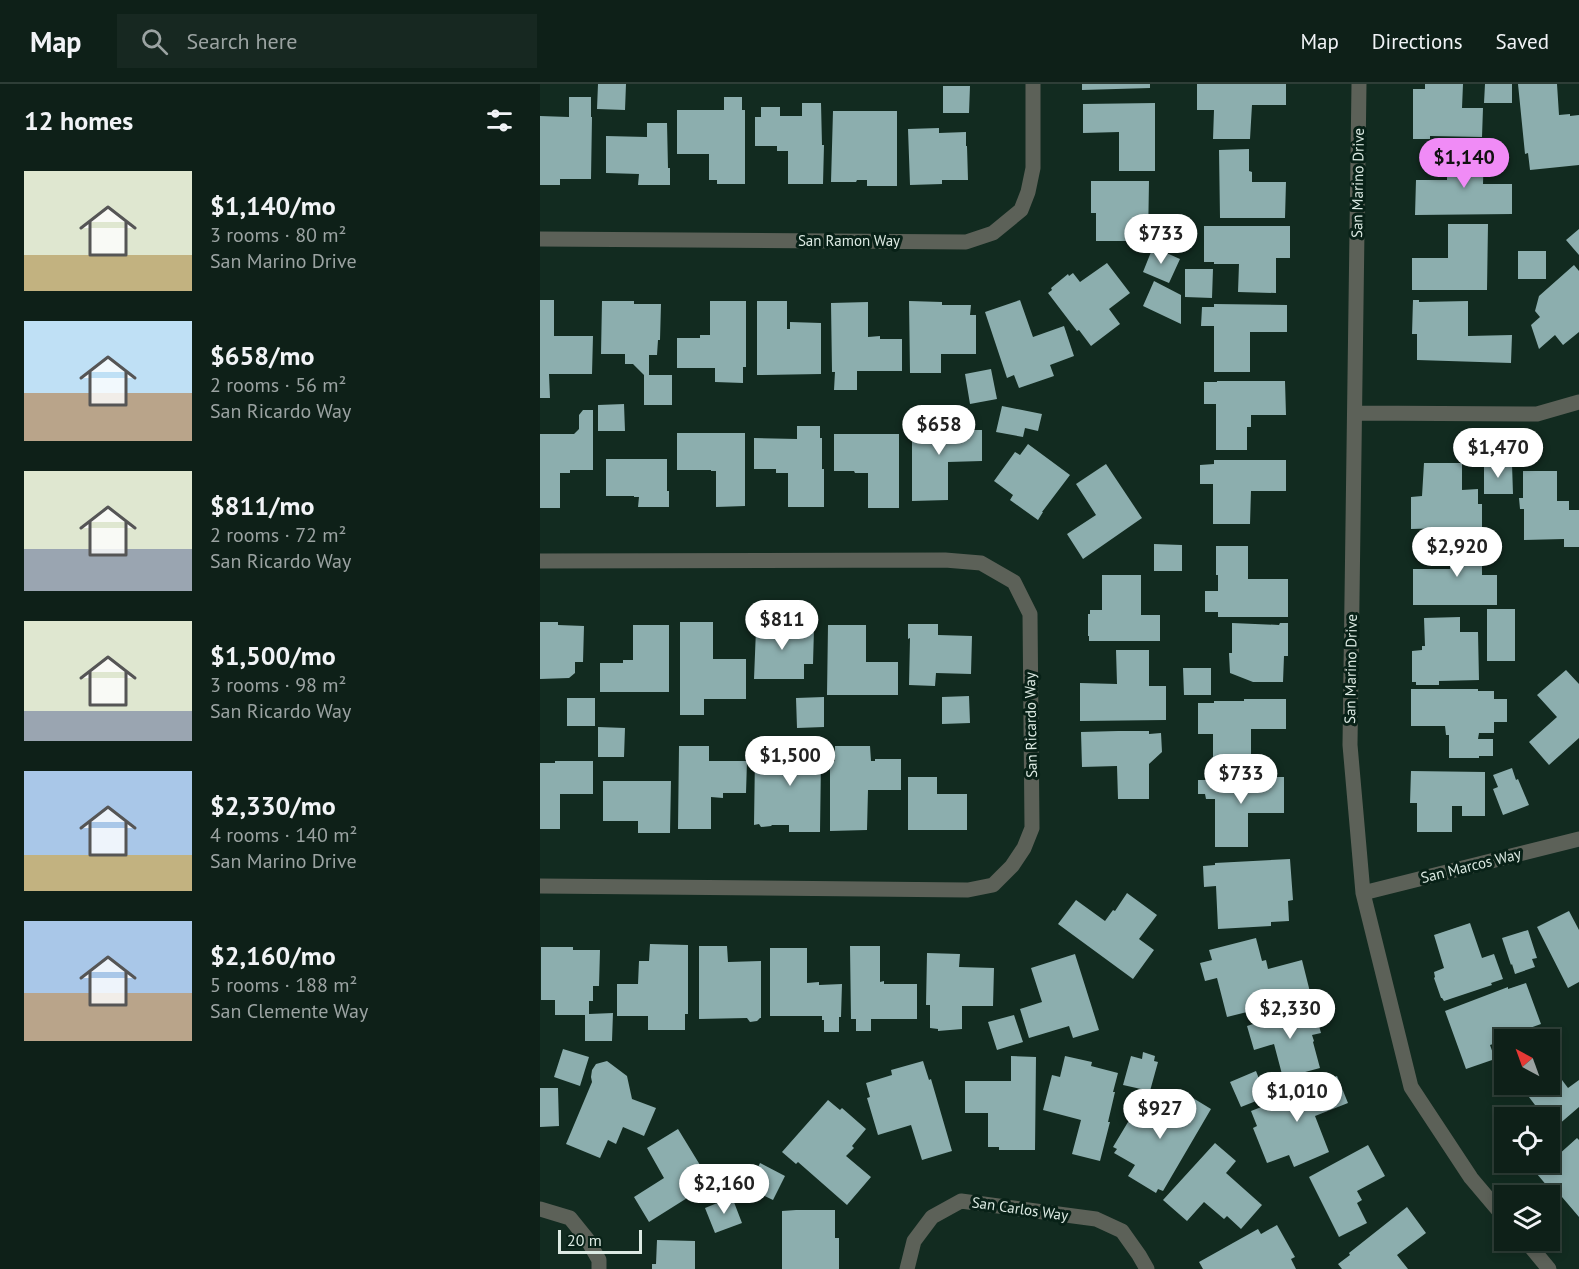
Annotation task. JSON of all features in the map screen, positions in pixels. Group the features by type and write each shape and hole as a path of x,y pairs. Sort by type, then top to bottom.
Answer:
{"street":[{"name":"San Ramon Way","path":"540,239 966,242 993,233 1021,210 1033,168 1033,84"},
{"name":"San Marino Drive","path":"1359,84 1350,745 1363,893 1411,1087 1471,1178 1494,1205"},
{"path":"1354,413 1537,414 1579,402"},
{"name":"San Ricardo Way","path":"540,561 945,560 981,563 1014,582 1030,614 1032,828 1024,848 1012,866 993,885 968,890 540,886"},
{"name":"San Marcos Way","path":"1363,893 1579,838"},
{"name":"San Carlos Way","path":"907,1269 914,1240 932,1217 961,1202 1096,1219 1122,1231 1147,1269"},
{"path":"540,1209 570,1218 587,1239 599,1260 599,1269"},
{"path":"1534,1251 1549,1269"}],"building":[{"path":"598,84 626,84 625,110 597,109"},
{"path":"1082,84 1150,84 1150,88 1082,90"},
{"path":"1197,84 1286,84 1286,105 1252,105 1250,139 1213,139 1214,110 1197,110"},
{"path":"1425,84 1463,84 1462,108 1483,108 1482,137 1430,136 1430,139 1413,139 1413,89 1425,89"},
{"path":"1485,84 1512,84 1512,103 1484,103"},
{"path":"1518,84 1557,84 1559,115 1579,115 1579,165 1530,170 1528,153 1525,154"},
{"path":"943,86 970,86 969,113 943,113"},
{"path":"569,97 591,97 591,179 560,179 560,185 540,185 540,116 569,117"},
{"path":"724,97 742,97 742,110 745,110 745,184 717,184 717,180 709,180 709,154 677,154 677,110 724,110"},
{"path":"802,103 821,103 822,145 824,145 823,184 788,184 788,151 777,151 777,146 755,146 755,117 761,117 761,107 780,107 780,116 802,116"},
{"path":"1155,103 1155,171 1119,171 1119,132 1083,133 1083,104"},
{"path":"833,111 897,111 897,186 867,186 867,180 831,182"},
{"path":"647,123 667,123 670,185 638,185 639,174 606,173 606,136 647,137"},
{"path":"939,128 939,133 966,132 968,180 942,180 942,184 910,185 908,129"},
{"path":"1453,147 1484,147 1483,184 1512,184 1512,214 1415,215 1416,180 1447,180 1447,169 1453,169"},
{"path":"1249,149 1249,171 1252,172 1252,182 1286,182 1285,218 1220,218 1219,150"},
{"path":"1091,181 1149,181 1148,241 1096,241 1096,213 1091,213"},
{"path":"1448,224 1488,224 1487,290 1412,290 1412,258 1448,258"},
{"path":"1204,226 1290,226 1290,258 1276,258 1276,293 1238,292 1239,264 1204,262"},
{"path":"1579,229 1579,255 1566,240"},
{"path":"1153,247 1180,259 1169,283 1143,272"},
{"path":"1518,251 1546,251 1546,279 1518,279"},
{"path":"1107,263 1130,293 1109,309 1120,324 1091,346 1048,293 1068,274 1069,276 1073,273 1080,282"},
{"path":"1574,265 1579,271 1579,332 1563,345 1555,335 1539,349 1531,325 1540,317 1535,311 1539,296"},
{"path":"1185,269 1213,269 1212,298 1185,297"},
{"path":"1154,281 1181,295 1181,324 1143,306"},
{"path":"540,300 554,300 554,336 593,336 592,374 549,374 550,398 540,398"},
{"path":"1020,300 1033,337 1064,326 1074,356 1050,365 1054,376 1019,388 1014,375 1007,378 985,312"},
{"path":"1413,300 1419,300 1419,302 1468,301 1468,336 1512,335 1511,363 1417,360 1417,334 1412,334"},
{"path":"602,301 661,304 660,340 658,340 657,355 649,355 649,375 672,375 672,405 644,405 644,375 633,364 625,364 625,354 601,354"},
{"path":"710,301 746,301 746,367 743,367 743,383 715,382 715,368 677,368 677,338 700,338 700,335 710,335"},
{"path":"757,301 787,301 787,329 790,329 790,322 821,323 821,374 757,375"},
{"path":"909,301 942,302 942,305 971,305 970,315 976,315 976,354 941,354 941,373 910,373"},
{"path":"868,302 868,337 902,339 902,371 857,371 857,390 834,390 831,303"},
{"path":"1214,304 1287,305 1287,332 1250,332 1250,372 1214,372 1214,326 1201,326 1202,307 1214,307"},
{"path":"991,369 997,399 970,404 965,374"},
{"path":"1285,381 1286,415 1251,415 1251,427 1247,427 1247,450 1216,450 1216,404 1204,404 1204,382"},
{"path":"624,404 625,431 598,431 598,405"},
{"path":"1002,406 1042,414 1038,431 1025,428 1023,437 996,432"},
{"path":"583,410 593,410 593,470 570,470 570,473 560,473 560,508 540,508 540,434 574,434 579,429 579,415"},
{"path":"945,419 956,430 982,430 982,461 948,462 948,500 912,501 912,420"},
{"path":"797,426 820,426 822,469 824,469 824,507 788,507 788,473 776,473 776,469 754,469 754,438 797,439"},
{"path":"677,433 745,433 745,506 716,507 716,471 677,470"},
{"path":"834,434 899,434 899,508 868,508 868,473 834,471"},
{"path":"1028,444 1070,475 1038,520 1010,500 1013,495 994,481 1015,452 1020,455"},
{"path":"606,459 667,459 669,507 638,507 639,497 606,496"},
{"path":"1214,460 1286,460 1286,491 1251,491 1250,524 1213,524 1213,484 1200,484 1200,465 1214,464"},
{"path":"1424,463 1462,463 1462,490 1478,489 1478,504 1482,504 1482,527 1411,529 1411,497 1422,496"},
{"path":"1106,464 1142,518 1083,559 1067,534 1096,515 1076,484"},
{"path":"1484,464 1512,464 1513,494 1484,494"},
{"path":"1523,471 1557,471 1557,501 1569,501 1569,510 1579,510 1579,547 1564,547 1564,539 1524,540 1524,509 1520,509 1519,498 1523,498"},
{"path":"1450,535 1482,535 1482,575 1497,575 1497,605 1413,605 1413,569 1450,569"},
{"path":"1154,544 1182,545 1182,571 1154,571"},
{"path":"1216,546 1248,546 1248,579 1288,579 1288,617 1218,617 1218,612 1205,612 1205,591 1218,591"},
{"path":"1102,575 1141,575 1141,615 1160,615 1160,641 1089,641 1088,614 1090,610 1102,610"},
{"path":"1487,609 1515,609 1515,661 1487,661"},
{"path":"1460,617 1460,632 1478,632 1479,680 1439,681 1439,685 1416,685 1416,682 1412,682 1412,651 1422,650 1422,646 1425,646 1424,618"},
{"path":"540,622 584,626 583,662 575,662 575,673 569,678 540,679"},
{"path":"680,622 713,622 713,659 746,659 746,699 704,699 704,715 680,715"},
{"path":"755,623 789,623 788,627 814,628 813,664 804,664 804,679 754,679"},
{"path":"1232,623 1279,625 1288,623 1288,656 1284,656 1283,682 1253,682 1230,673"},
{"path":"908,624 938,624 938,635 972,636 971,674 936,673 935,686 909,685"},
{"path":"633,625 669,625 669,692 600,692 600,663 623,663 623,660 633,660"},
{"path":"828,625 866,625 866,662 898,662 898,695 827,695"},
{"path":"1116,650 1149,650 1149,686 1166,686 1166,720 1080,721 1080,683 1117,684"},
{"path":"1183,668 1211,668 1211,695 1184,695"},
{"path":"1566,670 1579,684 1579,738 1549,765 1529,742 1557,717 1537,695"},
{"path":"1411,689 1478,689 1478,691 1494,691 1494,699 1507,699 1507,722 1494,722 1494,733 1479,733 1478,739 1493,739 1493,756 1449,758 1449,735 1446,735 1445,726 1411,726"},
{"path":"969,696 970,723 942,724 942,697"},
{"path":"824,697 824,727 797,728 796,698"},
{"path":"567,698 595,698 595,726 567,726"},
{"path":"1244,699 1286,699 1286,729 1251,729 1251,768 1213,768 1213,734 1198,734 1198,703 1244,701"},
{"path":"598,727 625,728 624,757 598,757"},
{"path":"1081,732 1161,733 1162,752 1149,764 1149,799 1118,799 1117,766 1082,767"},
{"path":"787,737 818,737 818,760 821,760 820,832 789,832 789,825 761,827 759,824 754,825 755,756 787,757"},
{"path":"679,746 709,746 709,761 747,761 746,793 723,793 723,798 711,797 711,829 678,829"},
{"path":"835,746 870,746 871,761 901,759 901,790 868,790 867,830 830,831 830,762 835,761"},
{"path":"555,761 593,761 593,794 560,794 560,829 540,829 540,763 555,763"},
{"path":"1512,768 1529,805 1503,815 1493,789 1498,787 1493,775"},
{"path":"1411,771 1485,772 1485,816 1462,816 1462,806 1452,806 1452,832 1417,832 1417,803 1410,803"},
{"path":"908,777 937,777 937,794 967,794 967,830 908,830"},
{"path":"1215,777 1284,777 1284,813 1248,813 1248,847 1215,847 1215,799 1206,799 1205,794 1198,794 1198,780 1215,780"},
{"path":"603,781 671,781 670,833 638,833 638,821 603,821"},
{"path":"1290,859 1293,900 1288,901 1289,921 1271,922 1271,926 1218,929 1216,886 1204,887 1203,866 1215,865 1215,863"},
{"path":"1127,893 1157,915 1139,939 1154,950 1133,979 1058,924 1076,900 1105,921"},
{"path":"1569,911 1579,930 1579,982 1568,988 1537,927"},
{"path":"1470,923 1482,958 1494,954 1503,979 1444,1001 1434,978 1434,972 1444,968 1434,935"},
{"path":"1528,930 1537,958 1532,959 1535,967 1515,974 1502,938"},
{"path":"1256,938 1262,961 1266,960 1268,969 1302,960 1311,996 1227,1017 1217,978 1205,981 1200,963 1212,960 1209,950"},
{"path":"650,944 688,945 688,1014 685,1014 685,1030 648,1030 648,1016 617,1016 617,984 638,984 639,961 649,961"},
{"path":"699,946 727,946 728,962 761,961 761,1018 750,1022 747,1018 699,1019"},
{"path":"850,946 880,946 880,982 917,984 917,1019 871,1019 871,1031 856,1031 856,1019 851,1019"},
{"path":"541,947 600,950 599,986 593,986 593,1001 589,1001 589,1014 613,1013 612,1041 585,1041 585,1015 555,1015 555,1000 541,1000"},
{"path":"770,948 807,948 807,983 842,984 839,1032 824,1032 822,1016 770,1016"},
{"path":"927,953 960,954 959,967 994,968 993,1006 962,1006 962,1029 938,1031 938,1029 930,1028 930,1005 926,1005"},
{"path":"1075,954 1099,1030 1073,1038 1069,1026 1029,1038 1020,1009 1042,1002 1031,968"},
{"path":"1526,983 1541,1024 1527,1029 1494,1029 1494,1044 1490,1045 1494,1059 1466,1069 1445,1011 1508,987 1508,989"},
{"path":"1313,1004 1321,1033 1312,1035 1320,1068 1283,1078 1274,1044 1254,1050 1247,1026"},
{"path":"1014,1015 1023,1042 997,1050 988,1022"},
{"path":"563,1049 589,1057 580,1086 554,1077"},
{"path":"1143,1052 1155,1056 1154,1061 1158,1062 1150,1091 1123,1085 1131,1056 1142,1059"},
{"path":"1011,1056 1036,1057 1035,1150 999,1150 999,1147 988,1147 988,1113 965,1113 965,1081 1011,1081"},
{"path":"1065,1056 1092,1062 1091,1066 1118,1073 1108,1122 1110,1122 1100,1161 1072,1154 1081,1120 1043,1110 1052,1075 1060,1077"},
{"path":"607,1061 627,1076 632,1099 656,1108 644,1136 623,1127 616,1144 608,1140 600,1158 566,1144 592,1082 592,1070 596,1064"},
{"path":"923,1061 929,1080 931,1079 952,1151 922,1160 911,1125 878,1135 867,1098 870,1097 866,1083 892,1075 891,1070"},
{"path":"1256,1071 1266,1097 1241,1107 1230,1082"},
{"path":"1337,1076 1348,1103 1315,1116 1329,1152 1294,1167 1289,1155 1267,1163 1253,1128 1257,1126 1251,1111"},
{"path":"1560,1077 1568,1088 1579,1080 1579,1107 1560,1123 1560,1107 1532,1107 1535,1105 1527,1095 1560,1095"},
{"path":"540,1088 558,1088 559,1126 540,1127"},
{"path":"1158,1093 1181,1106 1188,1095 1211,1109 1163,1191 1158,1189 1156,1193 1128,1176 1135,1165 1114,1153 1117,1149 1113,1147 1134,1112 1143,1118"},
{"path":"828,1100 840,1110 842,1108 866,1129 846,1156 871,1177 847,1205 798,1162 796,1164 782,1152"},
{"path":"678,1129 711,1183 649,1222 634,1197 664,1178 647,1148"},
{"path":"1577,1138 1579,1140 1579,1217 1562,1197 1560,1199 1560,1185 1546,1185 1537,1174 1560,1173 1560,1153"},
{"path":"1215,1143 1236,1161 1226,1173 1262,1205 1241,1229 1227,1216 1224,1219 1204,1202 1187,1221 1163,1200"},
{"path":"1368,1145 1385,1176 1357,1191 1362,1200 1357,1203 1367,1223 1339,1237 1309,1177"},
{"path":"760,1163 785,1176 773,1200 748,1188"},
{"path":"732,1197 742,1223 715,1233 705,1208"},
{"path":"1407,1207 1426,1233 1397,1255 1408,1269 1342,1269 1338,1264 1350,1255 1349,1253"},
{"path":"835,1210 835,1238 839,1238 839,1269 782,1269 782,1211"},
{"path":"1277,1225 1295,1257 1291,1259 1296,1269 1203,1269 1199,1262 1258,1229 1261,1234"},
{"path":"657,1240 695,1241 695,1269 652,1269 652,1264 656,1264"}]}
